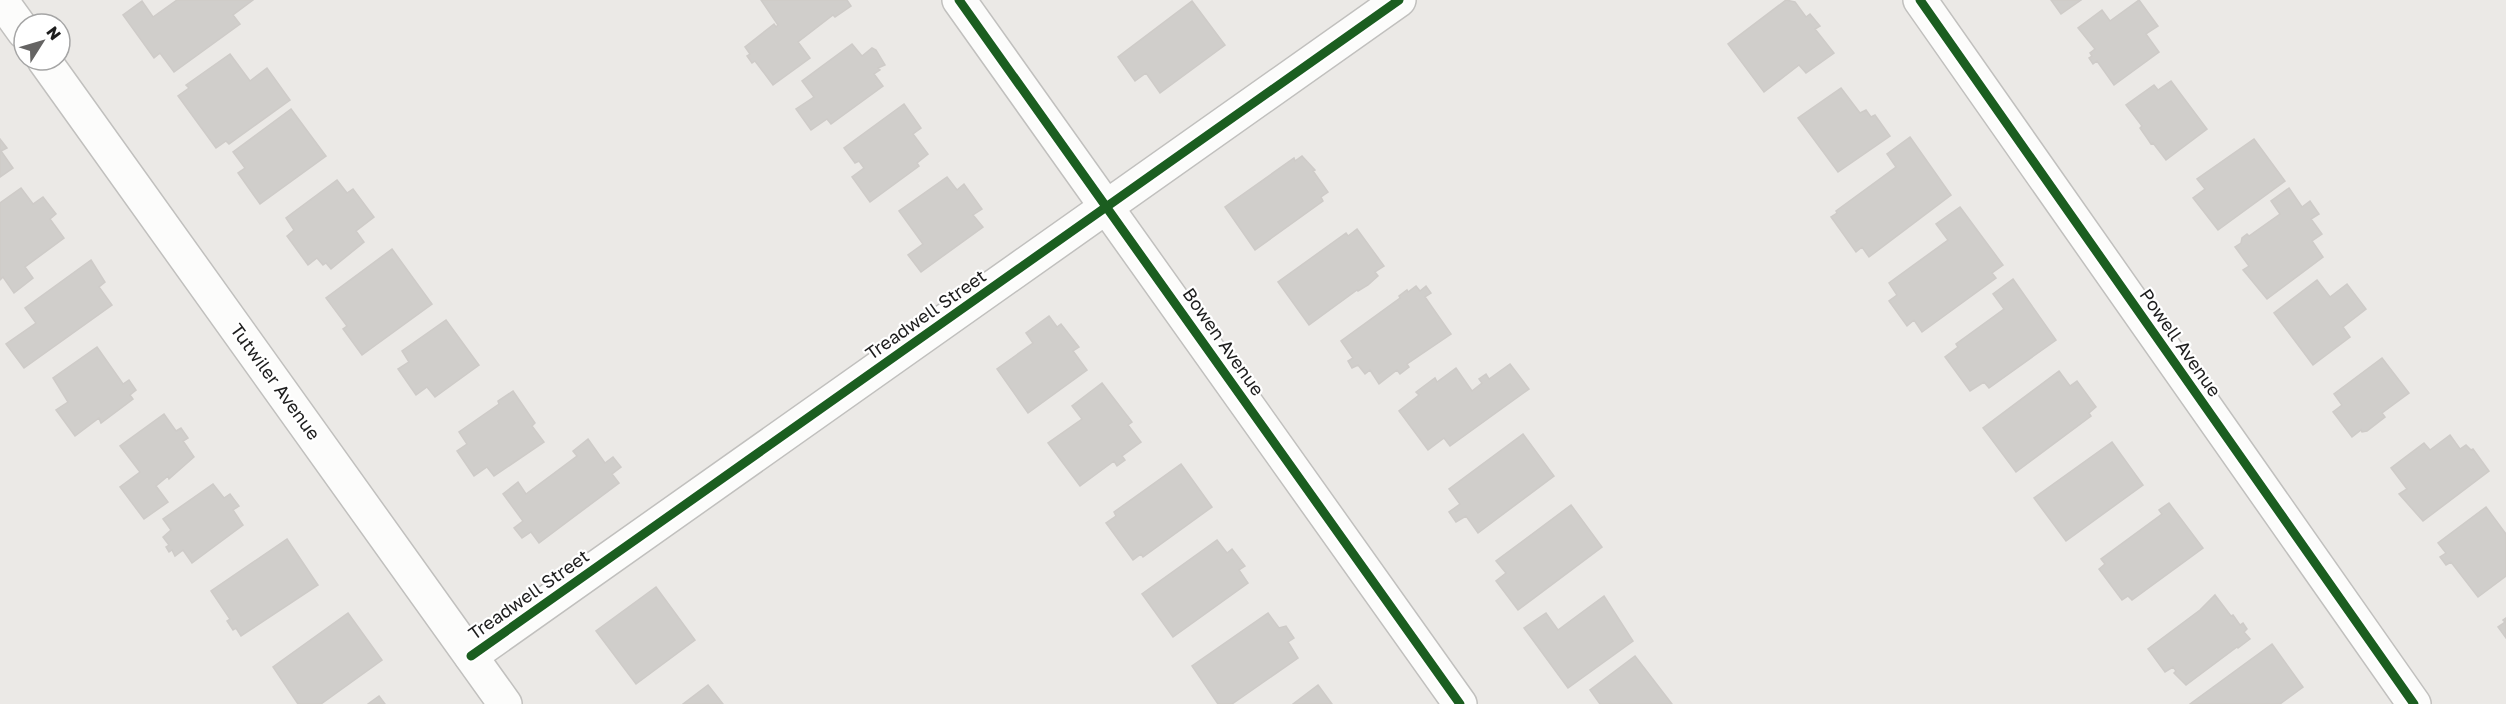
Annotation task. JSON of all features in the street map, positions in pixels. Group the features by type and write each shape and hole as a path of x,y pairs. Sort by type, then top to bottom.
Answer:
{"street":[{"path":"1,0 12,15"},
{"name":"Bowen Avenue","path":"959,0 1460,704"},
{"name":"Treadwell Street","path":"471,656 1399,0"},
{"name":"Powell Avenue","path":"1920,0 2414,704"},
{"name":"Tutwiler Avenue","path":"53,72 505,704"}],"building":[{"path":"177,0 253,0 233,15 240,24 174,72 160,53 154,58 123,15 142,1 153,17"},
{"path":"761,0 847,0 851,6 835,17 833,15 798,42 810,58 773,85 755,61 752,63 745,47 774,24 776,27 778,25"},
{"path":"1786,0 1795,2 1806,17 1810,14 1820,26 1815,29 1834,53 1806,73 1799,65 1764,92 1728,44"},
{"path":"2051,0 2081,0 2061,14"},
{"path":"2139,0 2158,26 2146,34 2159,52 2114,85 2097,61 2093,64 2089,58 2092,56 2090,53 2095,49 2078,28 2102,10 2110,21"},
{"path":"1192,1 1225,45 1160,93 1146,73 1135,81 1118,57"},
{"path":"852,44 862,56 872,48 876,50 885,65 878,68 880,70 874,74 883,86 831,124 827,119 811,130 796,109 814,97 802,81"},
{"path":"230,54 250,81 267,68 290,100 229,144 226,141 216,148 178,96 189,88 186,85"},
{"path":"2171,81 2207,129 2166,160 2153,143 2151,144 2140,128 2142,126 2126,105 2154,85 2158,90"},
{"path":"1841,88 1860,113 1866,110 1871,117 1875,115 1890,136 1838,172 1798,118"},
{"path":"904,104 921,128 913,134 928,154 917,163 919,166 870,202 852,177 864,168 859,161 855,163 844,148"},
{"path":"291,109 326,156 260,204 238,173 245,168 233,152"},
{"path":"1910,137 1951,195 1869,257 1862,247 1856,252 1831,217 1896,167 1887,154"},
{"path":"0,139 7,148 1,151 13,168 0,177"},
{"path":"2254,139 2285,181 2218,230 2193,198 2205,189 2197,179"},
{"path":"1302,156 1315,170 1313,171 1328,192 1321,197 1323,201 1255,250 1225,207 1294,158 1295,161"},
{"path":"947,177 957,190 964,184 982,209 973,215 983,227 921,272 908,255 923,244 899,211"},
{"path":"337,180 347,193 353,189 374,217 356,231 364,242 331,269 317,258 308,265 287,236 294,230 286,218"},
{"path":"21,188 33,204 43,197 56,214 50,219 64,238 25,267 33,278 14,293 3,277 0,280 0,203"},
{"path":"2289,188 2302,207 2310,201 2319,214 2311,219 2322,234 2312,241 2323,257 2267,299 2243,270 2249,266 2235,247 2247,234 2249,236 2280,214 2271,201"},
{"path":"1960,207 2003,265 1992,273 1996,278 1922,332 1914,320 1907,326 1889,301 1897,295 1889,283 1948,240 1936,224"},
{"path":"1357,229 1384,266 1375,272 1378,276 1368,285 1357,290 1309,325 1278,282 1346,233 1348,236"},
{"path":"392,249 432,304 362,355 343,329 347,326 326,298"},
{"path":"91,260 105,282 99,287 112,305 24,368 6,344 36,323 25,308"},
{"path":"2013,279 2056,340 1989,388 1984,382 1970,391 1945,357 1958,347 1956,344 2004,309 1993,294"},
{"path":"2317,280 2330,297 2347,284 2366,309 2343,327 2350,337 2313,365 2274,313"},
{"path":"1416,286 1420,291 1426,286 1431,293 1425,297 1451,334 1407,364 1409,367 1400,374 1397,370 1379,384 1370,370 1365,374 1358,365 1352,368 1348,361 1353,358 1341,341 1400,298 1399,296 1407,290 1408,292"},
{"path":"1049,316 1057,327 1061,324 1079,347 1073,351 1087,370 1028,413 997,369 1033,343 1026,333"},
{"path":"446,320 479,365 435,397 427,387 416,395 398,369 409,362 402,351"},
{"path":"97,347 123,384 129,380 136,390 130,395 133,399 101,423 99,418 75,436 56,410 68,402 53,378"},
{"path":"2382,358 2409,393 2382,413 2385,417 2367,431 2362,432 2361,430 2352,437 2333,412 2342,405 2334,394"},
{"path":"1510,364 1529,389 1450,446 1444,438 1428,450 1399,411 1419,395 1416,392 1435,378 1437,382 1456,368 1472,391 1482,383 1479,379 1486,374 1489,379"},
{"path":"2059,371 2070,386 2077,381 2096,407 2089,413 2091,416 2016,472 1983,428"},
{"path":"1102,383 1132,422 1128,425 1141,442 1122,456 1125,460 1117,466 1114,461 1080,486 1048,443 1082,419 1072,406"},
{"path":"513,391 535,423 532,426 544,442 494,476 487,467 474,476 457,451 467,444 459,432 499,404 498,401"},
{"path":"164,414 176,431 181,428 188,438 183,441 194,457 169,479 168,476 156,486 168,502 144,519 120,487 140,472 120,446"},
{"path":"1523,434 1554,476 1478,533 1466,516 1456,522 1449,512 1460,504 1449,489"},
{"path":"2450,435 2460,449 2466,445 2471,450 2473,449 2489,471 2423,521 2399,494 2407,489 2391,468 2424,443 2430,450"},
{"path":"588,439 605,463 613,457 621,467 612,474 619,483 539,543 531,532 522,538 514,528 523,521 503,494 518,482 526,494 577,456 573,451"},
{"path":"2112,442 2143,485 2066,541 2034,498"},
{"path":"1181,464 1212,507 1143,557 1141,554 1133,560 1106,523 1116,516 1114,512"},
{"path":"213,484 224,498 230,494 239,506 233,510 243,525 192,563 183,550 175,556 172,550 169,552 166,547 169,545 163,537 171,530 163,519"},
{"path":"2169,503 2203,548 2132,600 2128,596 2122,600 2099,569 2105,564 2101,559 2162,514 2159,510"},
{"path":"1571,505 1602,547 1518,610 1496,581 1506,573 1496,561"},
{"path":"2486,507 2506,534 2506,576 2478,597 2451,562 2446,565 2440,557 2446,553 2438,543"},
{"path":"287,539 318,585 241,636 236,628 233,630 227,621 230,619 211,591"},
{"path":"1217,540 1227,553 1232,549 1245,566 1239,570 1248,583 1173,637 1142,594"},
{"path":"656,587 695,640 636,684 596,631"},
{"path":"2215,595 2240,625 2243,623 2247,629 2244,632 2250,639 2186,685 2174,673 2176,671 2173,667 2165,672 2148,649 2200,610"},
{"path":"1604,596 1633,641 1568,688 1524,628 1546,613 1558,630"},
{"path":"348,613 382,660 321,704 298,704 273,667"},
{"path":"1268,613 1279,628 1286,626 1294,638 1288,642 1298,658 1232,704 1218,704 1192,666"},
{"path":"2506,618 2506,638 2498,627 2505,622 2503,620"},
{"path":"2272,644 2303,687 2280,704 2190,704"},
{"path":"1635,656 1672,704 1600,704 1590,690"},
{"path":"708,685 723,704 683,704"},
{"path":"1318,685 1332,704 1293,704"},
{"path":"379,696 385,704 368,704"}],"cycle path":[{"path":"959,0 1460,704"},
{"path":"471,656 1399,0"},
{"path":"1920,0 2414,704"}]}
